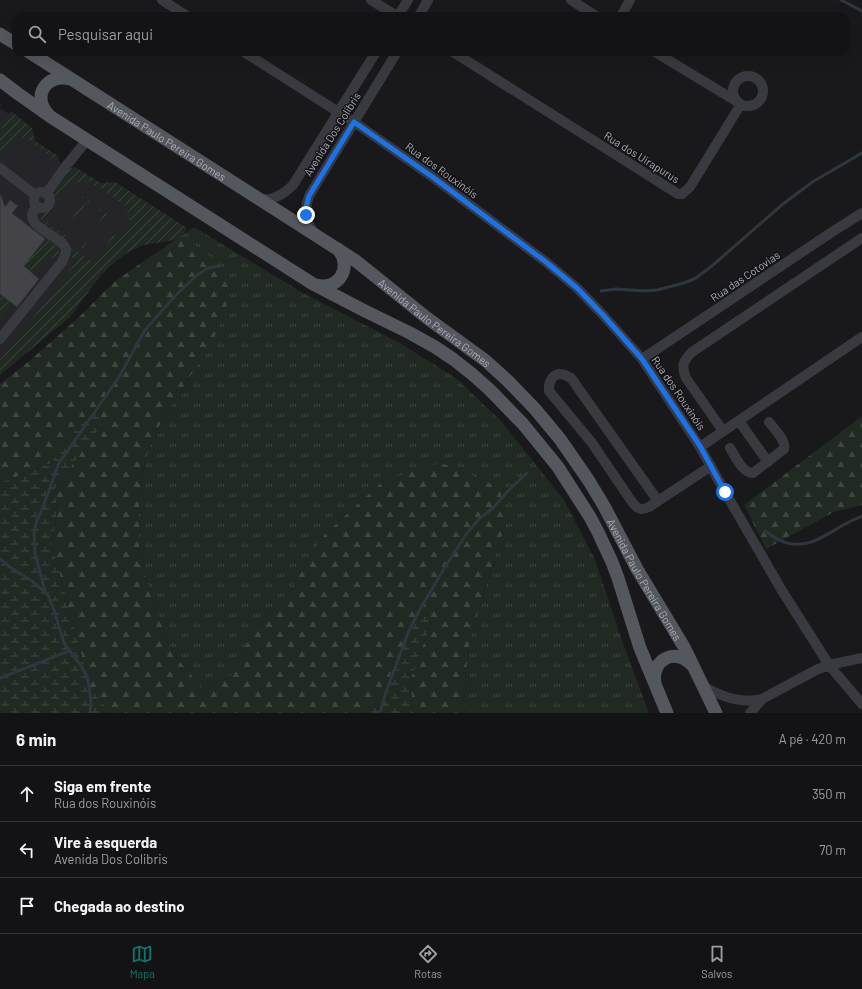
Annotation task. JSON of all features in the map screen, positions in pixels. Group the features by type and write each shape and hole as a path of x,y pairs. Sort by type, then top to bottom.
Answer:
{"main road":[{"path":"0,34 12,42"},
{"name":"Avenida Paulo Pereira Gomes","path":"35,56 335,246 356,261 439,328 486,361 508,381 535,409 567,449 589,481 604,506 637,570 681,642 716,713"},
{"path":"51,117 44,109 41,102 44,88 48,83 55,79 72,79"},
{"name":"Avenida Paulo Pereira Gomes","path":"0,80 51,117 313,284 435,347 472,374 507,406 558,466 598,532 618,578 640,648 667,713"},
{"path":"313,284 322,286 332,284 338,281 342,276 344,259 335,246"},
{"path":"655,684 654,678 657,666 668,657 674,656 683,658 695,669"}],"street":[{"path":"162,0 181,12"},
{"path":"372,0 392,12"},
{"path":"400,12 408,0"},
{"path":"421,12 428,0"},
{"path":"571,0 590,12"},
{"path":"623,12 630,0"},
{"name":"Rua dos Rouxinóis","path":"250,56 354,122 434,178 546,262 577,288 599,310 642,359 700,446 780,589 829,665 862,704"},
{"name":"Avenida Dos Colibris","path":"260,198 270,199 291,187 373,56"},
{"name":"Avenida Dos Colibris","path":"314,233 308,224 306,215 306,207 309,196 395,56"},
{"name":"Rua dos Uirapurus","path":"459,56 678,194 682,194 690,187 741,104 662,56"},
{"path":"46,194 87,140"},
{"path":"0,168 35,196"},
{"path":"0,179 12,177"},
{"path":"39,192 46,194 49,199 48,204 44,207 37,206 34,200 35,196 39,192"},
{"path":"0,339 62,262 66,250 63,245 34,222 33,212 37,206"},
{"name":"Rua das Cotovias","path":"642,359 862,213"},
{"path":"723,431 686,378 684,372 686,358 692,352 862,238"},
{"path":"700,446 862,337"},
{"path":"658,501 571,378 563,374 555,375 550,380 548,385 549,391 592,443 637,508 643,510 649,507 711,466"},
{"path":"738,421 768,462"},
{"path":"730,448 744,470 749,473 753,473 784,449 785,445 769,422"},
{"path":"750,713 762,699 816,670 829,665 862,658"},
{"path":"703,686 728,697 751,700 762,699"}],"shaded area":[{"path":"0,108 9,114 11,111 32,128 35,141 58,156 59,162 69,169 75,167 101,183 115,182 187,228 180,239 143,245 118,259 97,280 70,317 0,375"}],"green space":[{"path":"11,111 32,128 35,141 58,156 59,162 18,133 0,158 0,136 2,130 0,123 3,119 7,121"},
{"path":"75,167 101,183 115,182 187,228 180,239 143,245 118,259 97,280 70,317 0,375 0,360 77,261 69,255 70,249 72,248 93,263 114,234 119,237 131,221 125,216 130,209 85,178 81,184 73,179 44,220 62,233 85,200 80,197 81,195 93,204 92,205 87,202 64,234 68,238 63,239 41,222 41,218 55,198 54,193 67,171"},
{"path":"100,209 112,217 111,219 106,216 83,248 81,247 104,215 99,211"},
{"path":"194,227 303,293 400,343 457,379 502,422 564,500 594,557 624,646 649,713 465,713 463,695 470,638 508,518 383,481 324,535 289,592 249,638 234,673 205,691 181,663 168,643 150,592 139,548 139,503 145,459 161,422 192,374 181,236"},
{"path":"181,236 214,259 228,287 226,310 212,342 161,422 145,459 139,503 139,548 150,592 168,643 181,663 205,691 229,677 234,673 249,638 289,592 324,535 383,481 441,463 475,476 499,488 508,518 470,638 463,695 465,713 412,713 411,678 427,634 431,618 415,620 396,658 384,694 363,713 110,713 91,690 52,546 57,511 55,488 103,422 100,416 84,418 51,463 0,483 0,384 28,362 78,318 114,282"},
{"path":"45,238 57,246 59,253 54,259 49,255 30,280 19,272"},
{"path":"7,289 18,297 0,320 0,299"},
{"path":"95,414 100,416 104,422 55,488 57,511 52,546 91,689 110,713 0,713 0,483 51,463 84,418"},
{"path":"862,416 862,505 834,512 766,549 744,505"},
{"path":"429,611 431,618 427,634 411,678 412,713 363,713 384,694 396,658 419,613"}],"building":[{"path":"0,195 5,207 10,200 18,206 12,213 45,239 24,266 39,279 17,307 0,294"}],"waterway":[{"path":"841,0 862,11"},
{"path":"601,291 616,289 645,291 657,290 684,283 696,278 783,204 814,181 862,153"},
{"path":"45,591 35,553 34,532 37,520 59,463 119,377 145,330 174,297 196,276 208,268 219,266"},
{"path":"380,713 386,692 408,633 445,567 467,533 479,519 494,507 527,473"},
{"path":"765,531 784,542 803,544 818,540 862,516"},
{"path":"0,559 32,581 48,595 64,643 82,667 87,677 91,703 90,713"},
{"path":"0,678 69,651"}],"route":[{"path":"306,215 306,203 309,196 354,122 434,178 546,262 577,288 642,359 700,446 725,492"}]}
